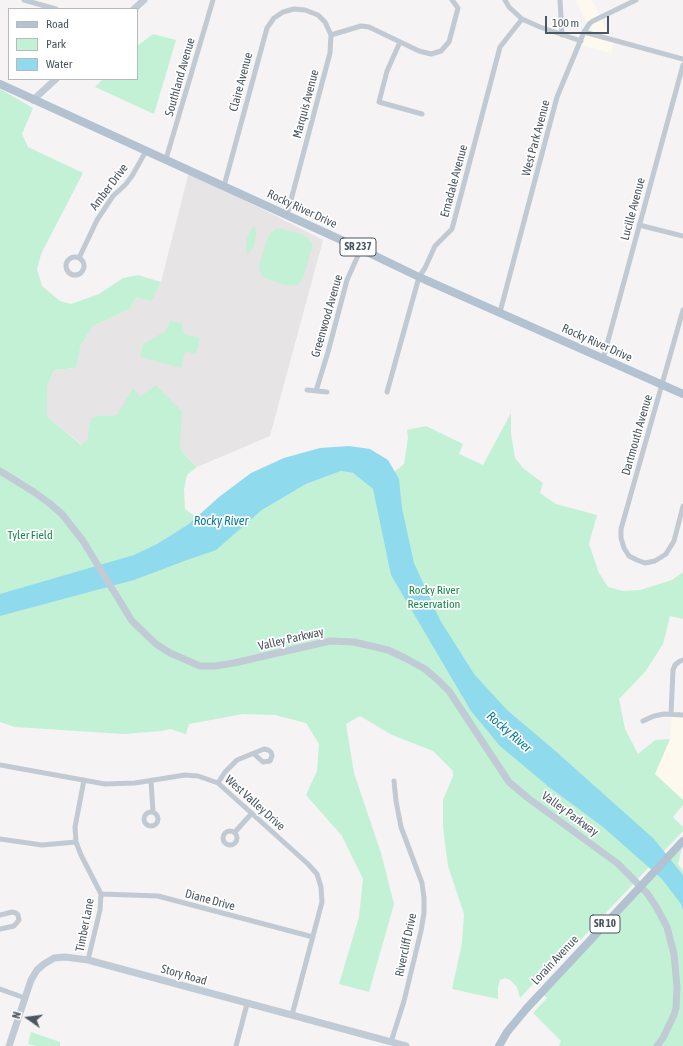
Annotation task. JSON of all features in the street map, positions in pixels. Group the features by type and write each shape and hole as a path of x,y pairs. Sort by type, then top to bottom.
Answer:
{"main road":[{"name":"Rocky River Drive","path":"0,84 166,159 419,277 683,394"},
{"name":"Lorain Avenue","path":"499,1046 507,1032 527,1008 683,841"}],"street":[{"path":"24,0 52,8"},
{"path":"135,8 144,0"},
{"name":"Southland Avenue","path":"166,159 213,0"},
{"path":"331,35 361,26 369,27 419,52 431,54 440,51 449,42 458,8 452,0"},
{"path":"505,0 509,7 522,19 580,41"},
{"path":"560,0 562,35"},
{"name":"West Park Avenue","path":"500,312 557,97 580,41 590,23 636,0"},
{"name":"Claire Avenue","path":"224,186 267,28 274,18 283,12 294,9 305,10 318,15 325,22 331,35"},
{"name":"Ernadale Avenue","path":"386,392 419,277 425,268 435,246 452,229 500,46 522,19"},
{"path":"584,32 683,59"},
{"name":"Marquis Avenue","path":"287,215 330,53 331,35"},
{"path":"400,42 388,71 379,102 422,114"},
{"name":"Lucille Avenue","path":"603,359 683,65"},
{"path":"33,100 55,80"},
{"name":"Amber Drive","path":"79,258 97,220 113,196 132,176 146,151"},
{"path":"639,225 683,236"},
{"name":"Greenwood Avenue","path":"316,391 345,286 361,249"},
{"name":"Dartmouth Avenue","path":"683,310 681,326 662,385 621,529 621,538 624,548 629,556 645,562 655,561 666,554 674,541 683,506"},
{"path":"307,390 326,392"},
{"name":"Valley Parkway","path":"0,471 50,503 72,525 132,621 156,644 170,653 200,666 215,666 330,641 354,642 388,650 425,669 440,682 449,691 509,782 528,798 617,863 647,893 657,908 667,927 674,954 679,1009 657,1046"},
{"path":"671,714 675,665 683,660"},
{"path":"643,721 654,716 671,714 683,715"},
{"path":"218,783 232,764 254,754"},
{"name":"West Valley Drive","path":"0,765 115,784 151,781 185,775 198,776 218,783 308,864 316,874 321,887 322,902 292,1015"},
{"name":"Timber Lane","path":"84,780 75,827 76,842 101,894 100,910 88,960"},
{"path":"151,781 153,812"},
{"name":"Rivercliff Drive","path":"386,1043 404,1001 421,931 424,912 422,883 401,827 394,781"},
{"path":"235,832 252,814"},
{"path":"0,839 42,845 76,842"},
{"name":"Diane Drive","path":"101,894 158,896 312,937"},
{"path":"0,915 12,912 16,913 19,920 14,926 0,929"},
{"name":"Story Road","path":"9,1046 31,980 37,970 54,958 65,956 88,960 292,1015 386,1043 406,1046"},
{"path":"0,989 25,998"},
{"path":"236,1046 247,1004"}],"shaded area":[{"path":"576,0 592,0 610,37 615,39 611,53 580,45 588,26"},
{"path":"189,172 323,240 270,436 197,467 184,454 171,432 117,415 98,416 89,427 89,440 82,445 47,416 47,388 54,370 76,368 81,345 93,326 129,309 136,298 152,301 161,282"},
{"path":"672,715 683,716 683,800 655,774 670,739"}],"green space":[{"path":"153,34 176,40 154,114 95,87 102,80 138,80 138,45"},
{"name":"Rocky River Reservation","path":"0,89 33,108 22,134 28,147 83,173 41,254 37,269 42,286 60,301 71,304 99,294 123,278 138,275 161,282 152,301 136,298 129,309 93,326 81,345 76,368 54,370 47,388 47,416 81,445 88,440 91,418 117,415 133,388 140,397 156,385 182,411 180,447 184,454 197,467 187,475 184,489 185,509 227,540 262,510 306,484 341,471 353,473 373,489 404,464 408,438 407,430 426,426 463,444 459,454 483,465 511,413 511,434 515,458 523,468 543,483 540,493 556,504 597,515 589,544 599,573 608,587 623,591 640,590 672,580 683,572 683,619 670,616 663,644 645,672 619,699 625,729 638,754 655,740 670,739 655,774 683,800 683,805 673,817 683,827 683,831 537,986 534,983 520,998 517,987 510,980 505,978 500,980 498,987 498,999 452,989 462,943 464,914 448,866 443,827 443,800 453,776 453,771 433,751 392,735 360,716 346,724 354,773 381,853 394,904 369,992 339,984 359,917 363,879 342,836 306,795 317,771 319,744 306,723 275,715 243,714 189,724 186,734 170,729 123,734 15,727 0,722"},
{"path":"253,226 256,228 256,237 253,248 247,255 246,242"},
{"path":"276,229 282,229 304,235 312,244 303,279 297,285 289,286 267,279 261,274 259,268 260,262 268,237 270,233"},
{"path":"170,321 182,323 184,334 200,338 196,354 185,351 181,368 140,357 143,344 166,331"},
{"path":"682,848 678,864 683,871 683,1046 559,1046 561,1041 533,1013 547,998 539,991"},
{"path":"31,1032 60,1042 60,1046 36,1046 28,1044"}],"water":[{"name":"Rocky River","path":"349,446 370,449 388,460 399,479 402,508 414,563 440,620 474,674 507,710 654,839 683,875 683,910 681,904 662,879 603,827 549,787 500,746 471,711 391,575 373,489 353,473 341,471 306,484 262,510 216,550 134,580 0,616 0,594 134,555 157,544 189,524 219,497 251,473 284,458 320,448"}],"park label":[{"name":"Tyler Field","path":"30,535"}]}
